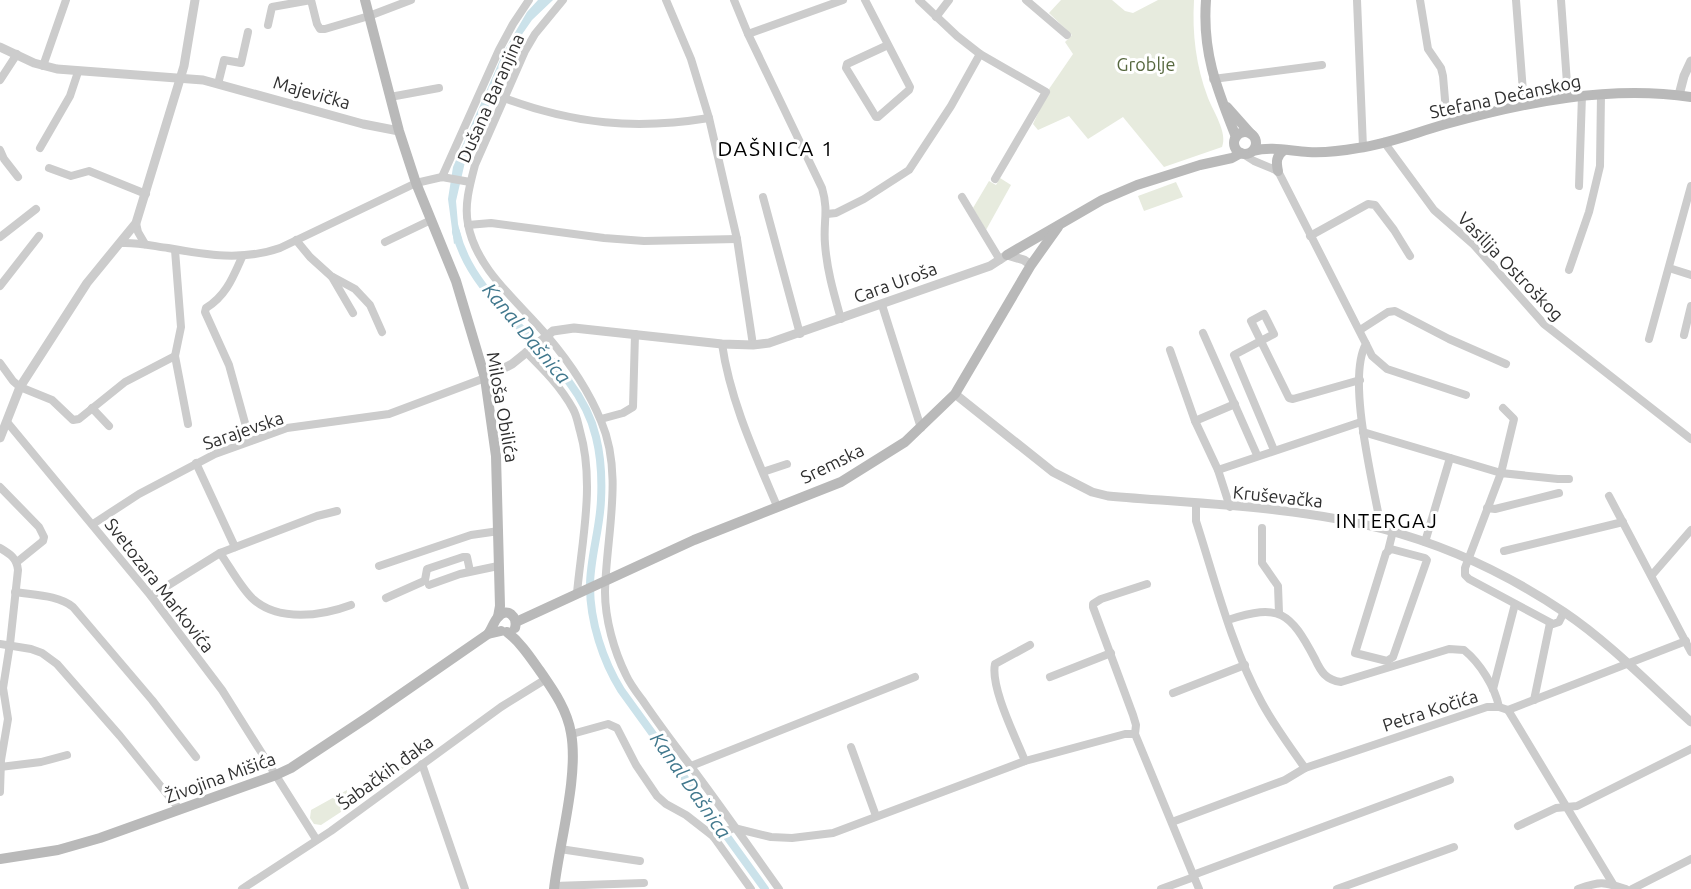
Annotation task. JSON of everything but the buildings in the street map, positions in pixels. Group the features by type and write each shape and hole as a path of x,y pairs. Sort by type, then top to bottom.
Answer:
{"main road":[{"name":"Miloša Obilića","path":"365,0 399,131 416,183 456,281 485,378 496,456 498,566 506,620 546,679"},
{"path":"1206,0 1207,47 1213,79 1235,138 1235,147 1247,153"},
{"name":"Stefana Dečanskog","path":"1298,152 1325,152 1363,147 1447,123 1524,105 1582,95 1691,96"},
{"path":"1222,103 1256,142 1247,153"},
{"path":"1200,165 1219,155 1242,133 1298,152"},
{"path":"1004,258 1095,204 1137,185 1264,148 1298,152"},
{"path":"1278,171 1276,160 1284,150"},
{"name":"Sremska","path":"488,634 506,620 527,616 777,506 841,482 897,448 955,394 1031,265 1058,227"},
{"name":"Živojina Mišića","path":"0,859 58,850 100,838 276,776 368,717 488,634"},
{"path":"546,679 563,707 572,734 570,783 554,888"}],"street":[{"path":"44,66 66,0"},
{"path":"0,438 20,387 87,283 136,224 181,78 195,0"},
{"path":"268,25 273,7 311,0 317,24 320,28 325,29 411,0"},
{"name":"Dušana Baranjina","path":"563,0 535,34 475,165 468,182 466,211 468,225 475,244 499,283 582,381 601,419 609,445 612,466 606,600 608,618 625,674 662,729 691,766 732,829 745,840 778,889"},
{"path":"666,0 691,59 709,118 737,239 753,345"},
{"path":"734,0 748,34 813,166 827,203 824,230 826,256 831,286 841,319"},
{"path":"748,34 843,0"},
{"path":"865,0 910,87 876,117 846,68 847,64 888,45"},
{"path":"919,0 980,54 1047,92 995,179"},
{"path":"936,17 950,0"},
{"path":"1026,0 1067,35"},
{"path":"1357,0 1363,147"},
{"path":"1420,0 1428,49 1441,68 1443,76 1447,123"},
{"path":"1516,0 1524,105"},
{"path":"1561,0 1568,97"},
{"path":"445,177 499,50 526,1"},
{"path":"218,84 224,60 241,63 248,32"},
{"name":"Majevička","path":"0,47 44,66 78,72 203,80 363,124 399,131"},
{"path":"0,80 17,54"},
{"path":"827,214 836,213 864,199 909,170 951,106 980,54"},
{"path":"1679,95 1691,61"},
{"path":"1213,79 1322,65"},
{"path":"40,148 70,96 78,72"},
{"path":"390,97 439,88"},
{"path":"1569,270 1589,212 1600,166 1601,94"},
{"path":"1580,186 1582,95"},
{"path":"504,98 560,116 600,123 650,125 709,118"},
{"name":"Vasilija Ostroškog","path":"1384,142 1434,210 1474,244 1544,324 1691,439"},
{"path":"0,150 18,177"},
{"path":"1247,153 1254,161 1278,171 1372,356 1387,369 1466,395"},
{"path":"49,168 71,176 89,171 146,194"},
{"path":"121,243 145,244 221,256 263,254 416,183 445,177 468,182"},
{"path":"1649,339 1691,186"},
{"path":"763,197 800,334"},
{"path":"962,197 1004,258 1024,260 1031,265"},
{"path":"1310,236 1368,204 1375,204 1410,256"},
{"path":"0,237 36,209"},
{"path":"385,242 431,220"},
{"path":"468,225 491,223 624,240 737,239"},
{"path":"136,224 145,244"},
{"path":"0,286 39,236"},
{"path":"296,240 310,257 331,276 355,289 370,305 382,332"},
{"path":"174,250 181,327 175,356 188,424"},
{"path":"242,256 228,288 221,297 206,308 205,312 229,365 250,441"},
{"name":"Cara Uroša","path":"485,378 512,364 546,336 560,329 574,328 722,344 769,343 990,266 1004,258"},
{"path":"1669,268 1691,275"},
{"path":"331,276 353,313"},
{"path":"882,305 921,428"},
{"path":"1684,335 1691,306"},
{"path":"1360,330 1388,312 1395,311 1449,339 1506,364"},
{"path":"1203,333 1257,455"},
{"path":"601,419 623,413 633,407 635,334"},
{"path":"1274,450 1234,355 1259,341 1289,398 1293,399 1360,380"},
{"path":"722,344 725,366 734,397 777,506"},
{"path":"1366,344 1363,349 1360,380 1361,422 1381,528"},
{"path":"1170,350 1196,421 1218,470 1230,507"},
{"path":"527,351 557,384 575,411 582,437 587,469 587,494 580,591"},
{"path":"0,363 20,387 51,400 74,420 79,419 125,382 175,356"},
{"name":"Sarajevska","path":"93,524 139,494 196,463 250,441 287,428 389,414 485,378"},
{"name":"Kruševačka","path":"955,394 1053,472 1076,485 1108,496 1322,516 1393,531 1467,558 1522,586 1564,612 1588,630 1691,722"},
{"path":"1196,421 1235,404"},
{"path":"92,408 109,426"},
{"path":"1503,408 1514,419 1501,473 1467,558 1465,575 1550,623 1559,622 1564,612"},
{"name":"Svetozara Markovića","path":"7,422 151,596 222,690 316,839"},
{"path":"1218,470 1257,455 1361,422"},
{"path":"1363,432 1501,473 1558,480 1569,479"},
{"path":"1425,542 1450,458"},
{"path":"196,463 235,547"},
{"path":"763,472 787,464"},
{"path":"0,487 39,527 44,537 17,562 10,644 3,688 8,719 0,792"},
{"path":"1487,508 1495,509 1559,493"},
{"path":"1609,496 1691,651"},
{"path":"1196,504 1196,521 1245,665 1261,701 1305,768"},
{"path":"151,596 220,553 337,511"},
{"path":"1504,551 1623,522"},
{"name":"Kruševačka","path":"1262,528 1262,563 1278,586 1279,613"},
{"path":"1652,575 1691,530"},
{"path":"379,566 471,535 499,531"},
{"path":"1388,551 1391,549 1427,560 1393,657 1387,661 1355,653 1393,531"},
{"path":"0,548 17,562"},
{"path":"220,553 252,599 264,606 290,614 320,615 351,605"},
{"path":"386,598 425,580 426,569 467,557 470,571"},
{"path":"429,585 470,571 498,566"},
{"path":"1147,584 1101,599 1093,604 1093,607 1136,725 1135,734 1199,889"},
{"path":"15,592 57,599 74,607 152,700 196,757"},
{"path":"1493,689 1515,604"},
{"path":"1228,620 1249,613 1265,611 1279,613 1290,620 1298,630 1322,673 1332,680 1341,682 1449,649 1457,649 1468,653 1493,689 1499,706"},
{"path":"1534,700 1550,623"},
{"path":"1613,884 1508,710 1686,641"},
{"path":"0,644 10,644 42,653 57,664 180,810"},
{"path":"1025,761 998,691 994,671 995,664 1030,645"},
{"path":"1050,677 1111,652"},
{"path":"1173,693 1245,665"},
{"path":"691,766 915,677"},
{"name":"Šabačkih đaka","path":"242,889 501,707 546,679"},
{"name":"Petra Kočića","path":"1172,822 1285,780 1305,768 1487,707 1499,706 1508,710"},
{"path":"572,734 608,724 617,728 636,765 657,796 715,835 751,889"},
{"path":"715,835 732,829 771,837 813,837 832,833 1025,761 1125,734 1135,734"},
{"path":"851,747 876,816"},
{"path":"1518,826 1556,808 1577,806 1691,749"},
{"path":"1,767 41,762 67,755"},
{"path":"422,764 465,889"},
{"path":"1161,889 1450,780"},
{"path":"1337,889 1454,847"},
{"path":"560,849 640,861"},
{"path":"1632,889 1691,859"},
{"path":"1578,889 1598,882 1626,889"},
{"path":"554,888 644,884"}],"green space":[{"name":"Groblje","path":"1061,0 1112,0 1125,11 1133,13 1158,0 1194,0 1194,38 1198,62 1208,98 1222,129 1222,147 1164,167 1123,117 1088,139 1069,116 1038,130 1033,124 1049,89 1073,54 1065,42 1072,35 1049,13"},
{"path":"1000,178 1011,185 986,230 973,208 989,181 996,185"},
{"path":"1176,182 1183,197 1144,211 1138,196"},
{"path":"390,762 393,766 405,767 380,785 382,767"},
{"path":"347,790 346,803 350,806 321,825 314,824 310,818 311,810"}],"water":[{"path":"538,0 553,0 532,20 516,43 465,162 456,201 462,240 454,244 448,199 453,167 503,53 527,12"}],"waterway":[{"name":"Kanal Dašnica","path":"456,232 467,260 483,286 569,382 585,408 596,437 600,460 601,492 590,586 595,627 609,667 621,690 765,889"}],"district":[{"name":"DAŠNICA 1","path":"776,148"},
{"name":"INTERGAJ","path":"1387,520"}]}
